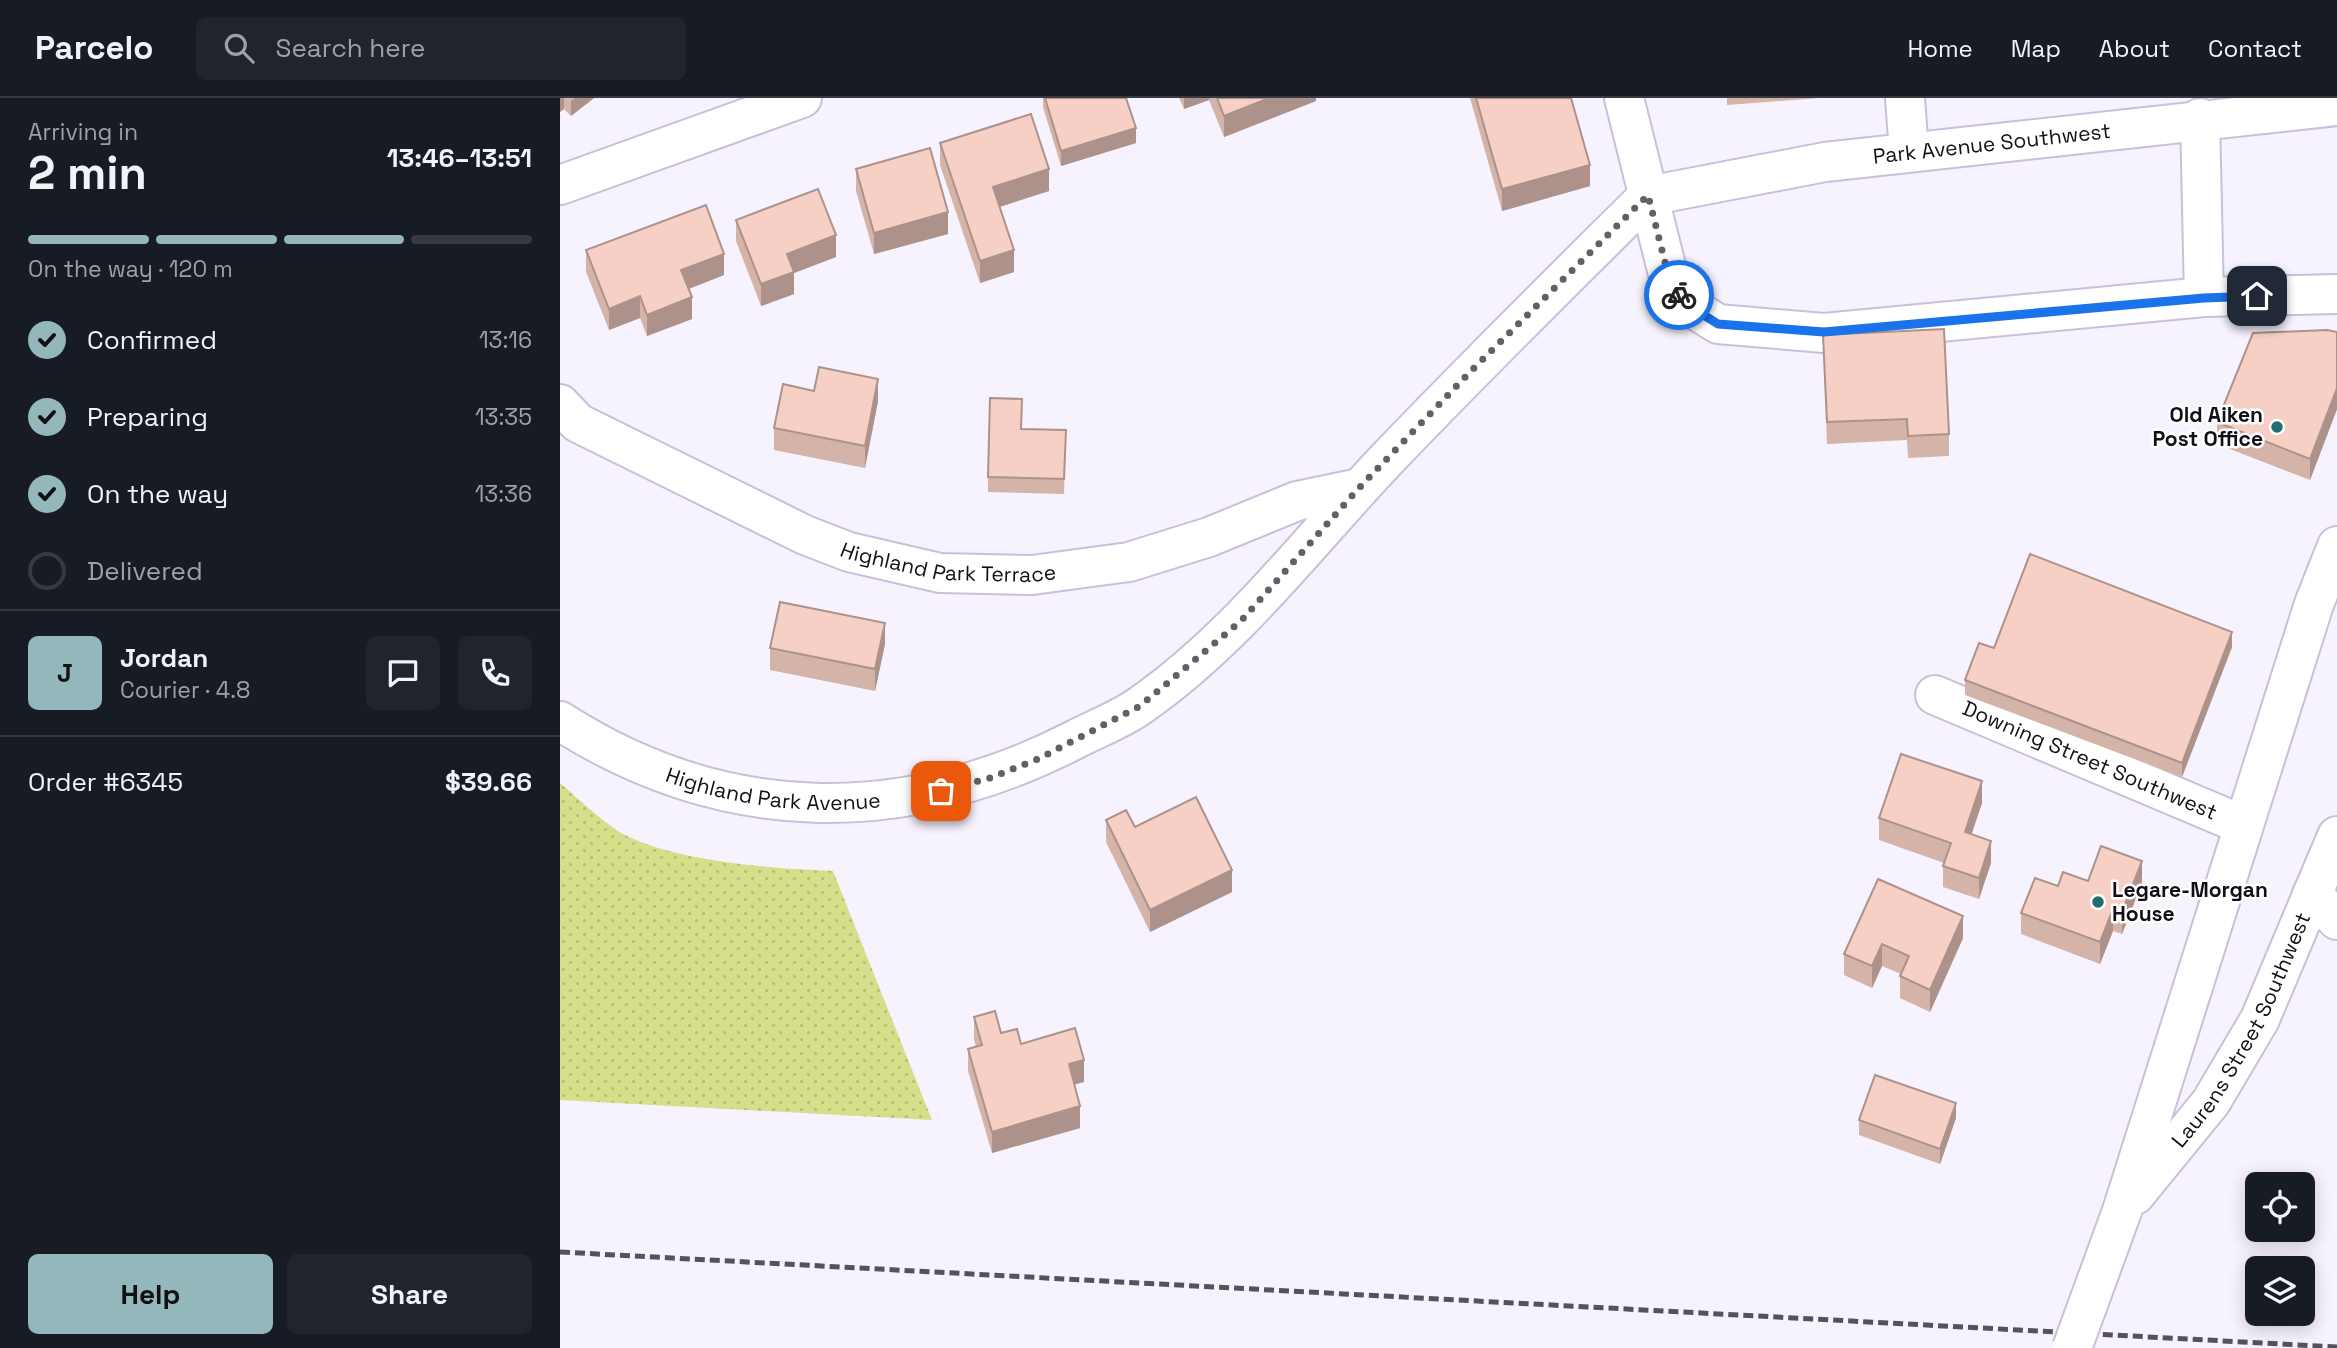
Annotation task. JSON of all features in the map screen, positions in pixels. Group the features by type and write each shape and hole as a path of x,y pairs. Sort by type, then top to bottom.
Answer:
{"street":[{"path":"567,181 802,98"},
{"path":"1624,98 1667,270 1683,302 1718,324 1824,332 2204,298 2337,294"},
{"path":"1905,98 1909,152"},
{"name":"Park Avenue Southwest","path":"1648,195 1825,162 2222,111 2337,106"},
{"path":"2204,298 2222,111"},
{"name":"Highland Park Avenue","path":"560,721 633,762 678,780 726,794 803,805 891,800 990,778 1038,759 1140,706 1241,621 1359,488 1471,371 1648,195"},
{"name":"Highland Park Terrace","path":"560,404 578,423 805,535 882,561 940,572 1032,575 1129,562 1209,537 1297,501 1359,488"},
{"name":"Laurens Street Southwest","path":"2072,1348 2122,1211 2243,825 2315,604 2337,546"},
{"name":"Downing Street Southwest","path":"1935,695 2243,825"},
{"name":"Laurens Street Southwest","path":"2122,1211 2211,1102 2325,907 2337,836"}],"green space":[{"path":"560,783 618,831 664,850 722,862 833,871 932,1120 560,1100"}],"building":[{"path":"1045,98 1126,98 1136,128 1061,151"},
{"path":"1217,98 1269,98 1224,116"},
{"path":"1476,98 1571,98 1590,165 1502,189"},
{"path":"1031,114 1049,169 993,187 1014,250 980,261 940,143"},
{"path":"930,148 948,212 874,233 856,169"},
{"path":"818,189 836,235 787,254 794,272 761,284 736,220"},
{"path":"706,205 724,254 681,270 692,297 647,315 640,296 609,309 586,250"},
{"path":"1944,329 1949,434 1908,436 1907,419 1827,422 1823,335"},
{"name":"Old Aiken Post Office","path":"2327,330 2337,332 2337,388 2310,459 2217,422 2253,333"},
{"path":"819,367 878,379 865,446 774,428 783,384 814,391"},
{"path":"990,398 1022,399 1021,429 1066,430 1064,479 988,477"},
{"path":"2030,554 2232,632 2182,763 1965,680 1979,643 1994,648"},
{"path":"780,602 885,623 875,669 770,648"},
{"path":"1901,754 1982,781 1965,832 1991,841 1979,878 1943,866 1951,843 1879,818"},
{"path":"1196,797 1232,870 1150,910 1106,820 1126,810 1135,827"},
{"path":"2101,846 2142,861 2122,912 2113,909 2100,942 2021,913 2035,878 2058,886 2063,872 2088,881"},
{"path":"1878,879 1963,916 1930,990 1900,976 1909,956 1882,944 1872,966 1844,954"},
{"path":"995,1011 1001,1033 1017,1029 1021,1044 1075,1028 1084,1060 1069,1064 1080,1106 992,1132 968,1049 982,1045 974,1017"},
{"path":"1875,1075 1956,1103 1940,1149 1859,1120"}],"railway":[{"path":"560,1252 2337,1347"}],"way so far":[{"path":"941,791 990,778 1038,759 1140,706 1241,621 1359,488 1471,371 1648,195 1667,270 1679,295"}],"place":[{"name":"Old Aiken Post Office","path":"2277,427"},
{"name":"Legare-Morgan House","path":"2098,902"}],"route":[{"path":"1679,295 1683,302 1718,324 1824,332 2204,298 2257,296"}]}
